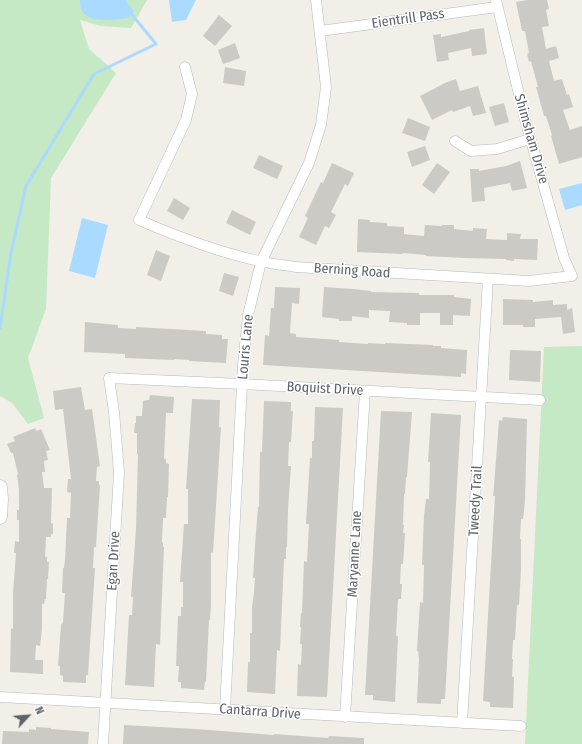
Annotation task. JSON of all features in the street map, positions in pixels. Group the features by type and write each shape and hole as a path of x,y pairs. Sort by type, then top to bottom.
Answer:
{"street":[{"name":"Louris Lane","path":"226,710 242,384 248,315 261,262 309,163 321,124 326,87 316,0"},
{"name":"Eientrill Pass","path":"320,31 496,4"},
{"name":"Shimsham Drive","path":"496,4 530,139 564,258 572,276"},
{"name":"Berning Road","path":"185,67 192,94 186,120 146,202 139,220 176,236 261,262 296,267 529,281 572,276"},
{"path":"455,141 471,151 497,149 530,139"},
{"name":"Tweedy Trail","path":"462,723 488,279"},
{"name":"Boquist Drive","path":"109,378 540,400"},
{"name":"Egan Drive","path":"103,744 119,472 114,412 109,378"},
{"name":"Maryanne Lane","path":"345,717 365,391"},
{"path":"0,487 2,499 0,517"},
{"name":"Cantarra Drive","path":"0,697 521,726"}],"green space":[{"path":"0,0 147,0 131,28 101,26 80,20 89,49 116,73 51,178 46,309 28,358 44,418 28,424 12,403 0,396"},
{"path":"582,346 582,744 525,744 544,347"}],"water":[{"path":"80,0 126,0 134,11 128,18 97,20 90,18 85,14 81,8"},
{"path":"169,0 196,0 186,20 172,22"},
{"path":"582,183 582,205 565,210 559,189"},
{"path":"82,218 108,225 95,278 69,271"}],"building":[{"path":"528,0 547,0 549,9 546,10 549,26 542,27 546,49 556,46 559,58 549,61 554,81 562,79 567,95 569,94 573,107 563,110 570,130 582,126 582,157 559,164 551,136 552,135 546,116 544,116 536,87 538,87 531,61 529,62 525,31 522,31 516,2"},
{"path":"219,15 232,26 215,46 203,36"},
{"path":"484,28 487,54 472,56 471,48 448,53 449,60 437,62 433,35 441,34 441,37"},
{"path":"235,43 240,58 223,64 218,50"},
{"path":"225,67 246,71 244,86 223,83"},
{"path":"456,79 460,91 478,86 486,113 473,116 470,106 453,112 452,110 432,120 420,96"},
{"path":"504,103 509,122 495,126 489,107"},
{"path":"408,118 430,127 425,141 402,133"},
{"path":"425,146 430,160 412,167 407,152"},
{"path":"259,155 283,166 277,179 253,168"},
{"path":"520,161 527,188 512,191 510,183 484,188 485,201 472,202 470,169 479,169 479,171 506,166"},
{"path":"332,163 354,173 348,186 345,184 331,212 336,215 329,228 325,226 316,245 299,237 308,218 305,216"},
{"path":"437,163 450,172 434,194 422,185"},
{"path":"174,198 190,208 183,220 167,211"},
{"path":"232,210 256,222 250,235 226,223"},
{"path":"358,219 370,220 370,222 387,223 387,226 404,227 404,234 424,236 425,225 454,225 454,229 473,231 473,228 487,229 486,239 507,240 507,233 521,234 520,239 538,239 537,260 514,259 514,261 506,259 426,256 403,253 357,252"},
{"path":"156,250 170,256 161,281 147,275"},
{"path":"224,273 239,277 233,296 219,291"},
{"path":"275,287 300,288 299,304 292,303 290,333 296,334 296,337 368,344 385,343 433,345 441,346 441,348 467,350 466,374 461,373 461,377 263,365 265,335 269,336 271,308 274,308"},
{"path":"324,287 371,292 419,293 419,295 454,295 454,297 471,299 470,316 453,315 453,325 440,325 440,313 420,313 420,325 407,325 407,323 389,322 390,311 369,310 369,318 352,316 352,321 339,321 339,319 322,317"},
{"path":"503,299 533,300 533,302 553,300 553,305 567,304 567,310 572,308 575,332 563,334 561,317 535,319 535,327 523,327 523,325 503,325"},
{"path":"85,322 118,325 118,328 136,329 136,327 206,331 206,334 222,335 222,339 228,339 226,363 174,359 125,358 125,354 84,352"},
{"path":"510,350 541,351 540,382 509,380"},
{"path":"81,387 85,410 92,409 100,466 97,467 96,481 99,481 100,485 96,547 94,547 93,568 95,568 88,675 86,675 86,683 63,682 63,676 60,675 60,666 58,666 65,593 62,593 67,518 70,518 71,493 67,492 68,479 71,479 63,409 55,410 53,391"},
{"path":"150,395 174,397 173,413 166,413 164,459 166,459 166,463 169,464 168,497 166,518 163,518 162,542 164,547 160,645 156,644 154,687 125,685 129,615 132,615 133,597 131,597 136,529 138,454 137,433 134,433 136,416 142,416 143,401 149,400"},
{"path":"192,399 220,400 219,427 221,427 213,553 211,552 211,606 206,682 205,681 204,690 181,688 181,682 178,682 179,666 176,666 178,616 181,616 181,607 183,607 183,582 180,582 184,524 188,524 188,489 186,489"},
{"path":"264,401 291,402 291,411 293,411 291,442 289,442 288,466 291,466 287,547 286,559 284,559 280,651 277,650 275,694 247,692 248,662 250,662 250,633 252,633 252,607 255,578 253,578 259,507 260,452 262,452"},
{"path":"315,407 343,408 327,697 297,696 298,664 301,665 302,644 300,644 300,627 304,561 307,562 309,524 306,524 310,458 312,458 312,441 314,441"},
{"path":"381,411 412,412 407,477 404,494 403,533 405,533 403,564 401,564 401,599 398,599 395,702 373,700 373,695 365,695"},
{"path":"431,413 461,415 445,699 441,699 441,704 417,703 419,659 417,651 420,602 423,603 424,565 422,565 424,516 426,499 429,499 430,462 428,462"},
{"path":"503,417 527,419 525,501 523,519 521,519 520,539 521,570 519,605 517,605 515,640 513,640 512,659 512,677 514,677 513,708 490,707 490,702 483,701 495,496 493,496 499,420 502,421"},
{"path":"35,428 37,431 41,429 50,450 46,451 48,460 44,461 45,472 42,472 44,488 52,488 51,523 53,524 53,534 51,534 51,537 46,537 45,557 47,557 47,562 49,562 48,579 46,599 44,604 42,604 40,646 36,645 35,660 43,660 43,674 10,672 11,628 13,629 13,593 16,553 14,553 15,541 19,542 19,520 17,520 17,510 19,510 19,490 18,474 13,453 11,453 7,444 15,441 13,437"},
{"path":"124,725 328,738 329,736 364,738 364,744 123,744"},
{"path":"36,727 89,732 88,744 2,744 3,731 29,732 29,729 36,730"}],"waterway":[{"path":"0,328 11,253 26,186 94,74 156,44 129,11"}]}
